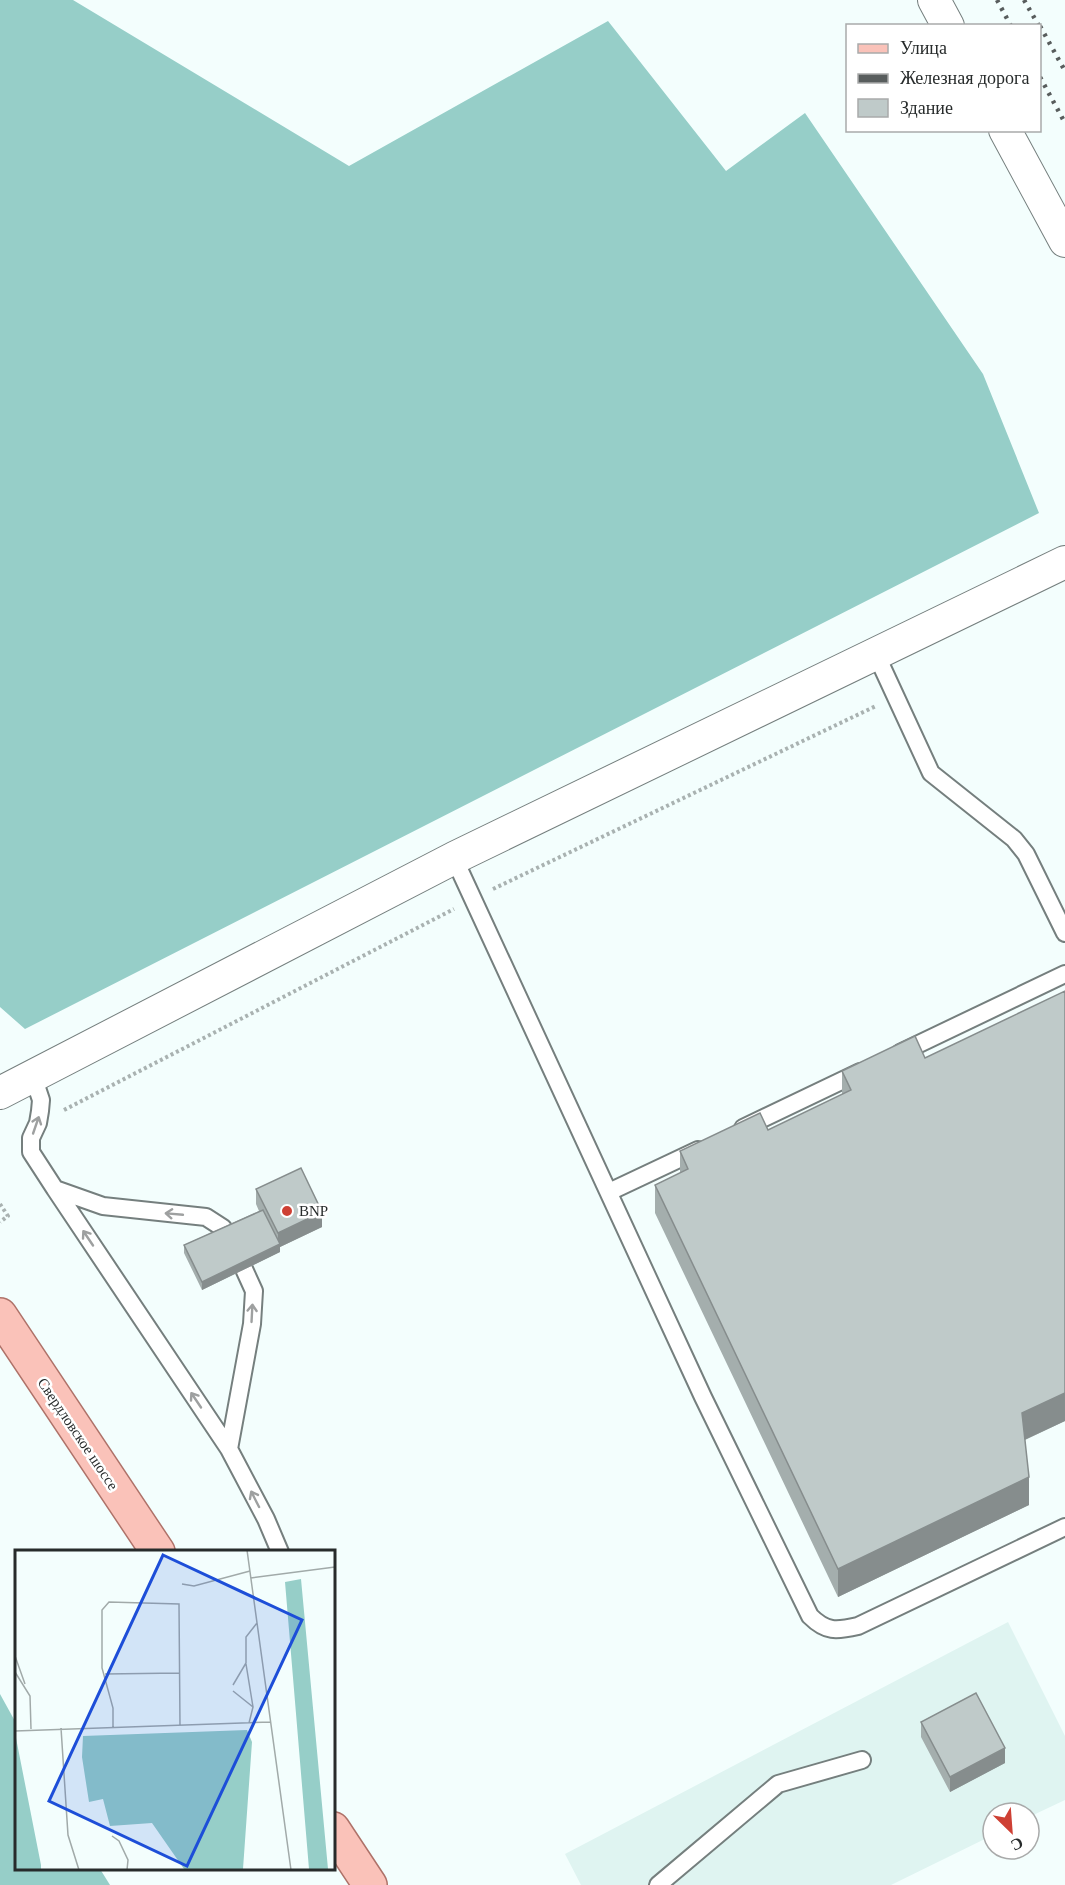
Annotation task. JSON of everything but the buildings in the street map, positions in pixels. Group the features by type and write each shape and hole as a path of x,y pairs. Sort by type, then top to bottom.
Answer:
{"main road":[{"name":"Свердловское шоссе","path":"0,1315 157,1550"},
{"path":"334,1830 370,1885"}],"street":[{"path":"934,0 947,24"},
{"path":"1006,132 1065,241"},
{"path":"0,1093 454,858 1065,562"}],"lane":[{"path":"876,654 932,773 1014,838 1026,854 1065,933"},
{"path":"454,858 713,1418 810,1616 819,1625 829,1629 858,1626 1065,1527"},
{"path":"609,1192 1065,974"},
{"path":"33,1076 40,1100 38,1123 31,1138 30,1152 229,1449 266,1519 279,1550"},
{"path":"55,1189 103,1206 206,1217 223,1228 226,1233"},
{"path":"229,1449 252,1324 254,1291 244,1269"},
{"path":"658,1885 778,1784 862,1760"}],"path":[{"path":"38,1123 473,898 896,697"},
{"path":"0,1204 8,1216 0,1222"}],"shaded area":[{"path":"0,0 73,0 349,166 608,21 726,171 805,113 983,374 1039,513 25,1029 0,1007"},
{"path":"1008,1622 1065,1736 1065,1800 1041,1811 1041,1801 981,1801 981,1841 891,1885 581,1885 565,1854"},
{"path":"0,1694 15,1721 15,1870 101,1870 110,1885 0,1885"}],"railway":[{"path":"997,0 1010,24"},
{"path":"1024,0 1038,24"},
{"path":"1041,28 1065,71"},
{"path":"1041,79 1065,123"}],"place":[{"name":"BNP","path":"287,1211"}]}
